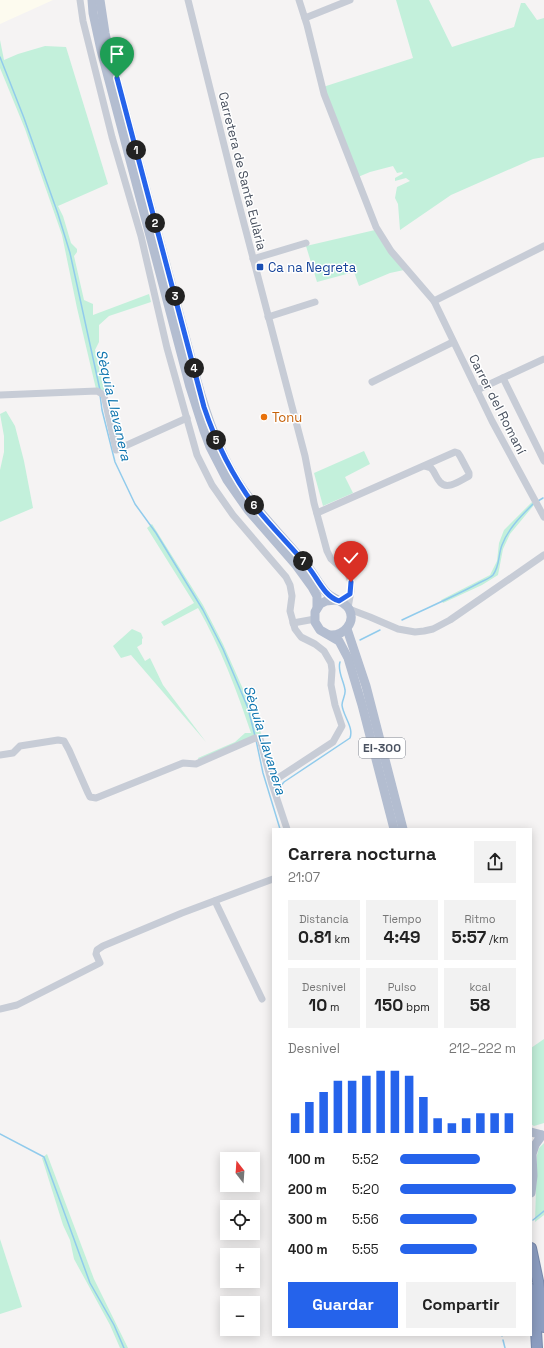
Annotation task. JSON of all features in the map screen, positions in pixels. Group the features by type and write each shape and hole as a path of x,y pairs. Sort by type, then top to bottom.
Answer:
{"highway":[{"path":"532,1253 538,1281 544,1327"},
{"path":"532,1298 537,1348"},
{"path":"533,1348 536,1336"}],"main road":[{"path":"92,0 93,13 101,50 190,387 204,431 219,464 237,496 312,587 317,596 315,619"},
{"path":"100,0 109,51 204,407 217,443 234,476 254,506 310,569 325,591 349,609"},
{"path":"317,608 323,602 338,600"},
{"name":"EI-300","path":"349,609 351,616 348,625 366,686 403,828"},
{"name":"EI-300","path":"315,619 316,625 320,630 330,635 342,646 352,669 394,828"},
{"path":"330,635 340,634 348,625"},
{"path":"532,1132 543,1134"},
{"path":"532,1136 543,1134"},
{"path":"532,1141 543,1134"},
{"path":"532,1185 532,1154 543,1134"}],"street":[{"path":"80,0 83,21 112,138 140,236 167,348 197,455 215,490 242,527 286,577 290,585 292,596 290,611 295,629 301,637 315,644 324,651 328,656 332,670 332,685 335,705 342,726 333,742 272,782"},
{"name":"Carretera de Santa Eulària","path":"188,0 253,259 305,456 317,513 329,555 350,578 352,586 349,609"},
{"name":"Carrer del Romaní","path":"299,0 306,21 324,94 376,227 391,251 434,301 492,421 541,505 544,517"},
{"path":"306,21 350,0"},
{"path":"253,259 306,243"},
{"path":"434,301 544,246"},
{"path":"268,317 315,302"},
{"path":"372,382 453,342"},
{"path":"477,390 544,360"},
{"path":"503,378 544,461"},
{"path":"0,395 97,391 104,395 116,450 186,418"},
{"path":"317,513 455,452 458,453 469,473 469,476 448,486 444,486 441,484 432,468 424,466"},
{"path":"349,609 402,630 424,632 450,620 544,555"},
{"path":"338,600 350,594"},
{"path":"348,625 365,615"},
{"path":"293,623 315,619"},
{"path":"0,755 13,753 20,746 58,740 64,741 88,794 90,797 96,798 183,762 196,764 256,738 260,739 287,828"},
{"path":"0,1010 17,1005 100,963 96,954 97,950 102,946 182,913 272,879"},
{"path":"215,901 262,999"}],"shaded area":[{"path":"0,0 53,0 0,24"}],"green space":[{"path":"396,0 429,0 452,47 514,27 521,3 525,3 537,20 544,18 544,157 533,159 451,195 400,230 398,204 395,198 397,187 410,181 406,178 395,181 395,178 403,173 397,173 393,166 358,177 323,87 413,58"},
{"path":"0,40 4,60 45,46 66,47 108,184 58,206 63,216 71,243 77,249 74,256 84,300 93,304 93,315 149,294 151,302 109,316 99,325 99,342 95,350 105,393 96,389 62,235 25,129 0,68"},
{"path":"375,230 404,270 390,273 359,286 354,272 317,282 306,246"},
{"path":"6,411 15,426 24,461 33,508 0,522 0,470 4,452 4,436 0,414"},
{"path":"364,451 370,464 345,477 353,493 323,506 314,473"},
{"path":"532,502 534,505 510,534 503,549 498,575 482,585 443,603 441,600 490,575 497,561 499,543 504,530"},
{"path":"152,524 203,605 223,644 255,716 263,739 257,734 199,761 198,758 235,742 245,733 251,733 228,669 198,608 164,626 161,622 194,603 147,528"},
{"path":"132,629 141,633 143,638 142,644 137,647 145,661 150,658 163,685 206,742 131,655 121,658 113,646"},
{"path":"544,1039 544,1123 534,1126 532,1125 532,1047"},
{"path":"544,1143 544,1215 535,1222 537,1155 539,1148"},
{"path":"47,1154 94,1279 128,1348 120,1348 110,1325 74,1259 70,1240 63,1225 42,1158"},
{"path":"0,1239 22,1307 0,1314"}],"waterway":[{"name":"Sèquia Llavanera","path":"0,57 24,118 58,214 70,253 100,390"},
{"name":"Sèquia Llavanera","path":"100,395 102,410 115,462 135,504 156,533 203,610 223,649 248,708 255,736"},
{"path":"538,501 543,498"},
{"path":"402,620 493,575 497,568 502,545 511,528 533,504"},
{"path":"360,640 380,630"},
{"path":"279,788 284,782 350,738 351,730 342,705 345,692 339,669 340,662"},
{"name":"Sèquia Llavanera","path":"256,740 263,773 280,828"},
{"path":"0,1134 44,1157 90,1283 114,1325 124,1348"},
{"path":"533,1220 544,1211"},
{"path":"503,1340 505,1348"}],"place":[{"name":"Ca na Negreta","path":"260,267"},
{"name":"Tonu","path":"264,417"}],"route":[{"path":"117,78 204,407 217,443 234,476 254,506 310,569 328,595 339,601 343,599 350,594 352,586 351,582"}]}
